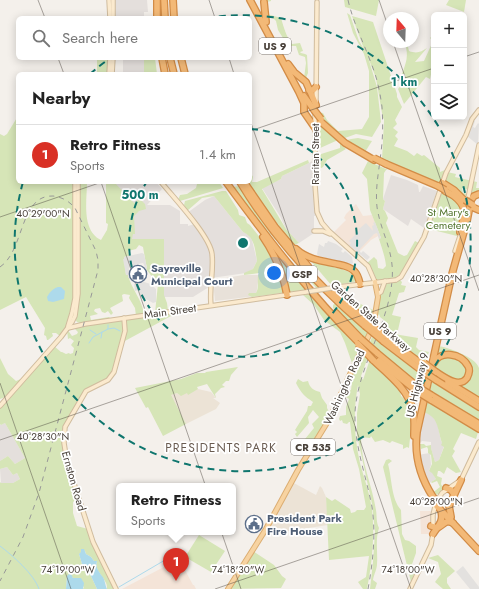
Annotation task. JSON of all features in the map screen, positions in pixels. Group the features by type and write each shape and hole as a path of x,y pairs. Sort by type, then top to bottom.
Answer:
{"highway":[{"path":"157,0 157,16"},
{"path":"160,0 160,16"},
{"path":"164,0 165,16"},
{"path":"173,0 174,16"},
{"name":"US 9","path":"250,1 266,22 304,96 313,109 315,122 346,143 386,165 424,181 440,184 445,190 462,203 464,210 455,251"},
{"name":"US 9","path":"250,1 299,92 313,109"},
{"path":"264,2 266,22"},
{"path":"161,60 164,72"},
{"path":"170,60 174,72"},
{"path":"181,60 184,72"},
{"path":"288,64 294,72 304,79 308,87 313,109 306,108 304,111"},
{"path":"304,96 300,84 303,82 313,91 316,87"},
{"path":"299,92 304,103 304,111 315,122"},
{"name":"Garden State Parkway","path":"225,184 251,219"},
{"name":"Garden State Parkway","path":"242,184 306,265 366,324"},
{"name":"Garden State Parkway","path":"245,184 246,189 268,225 295,258 333,297 383,338 423,366"},
{"path":"440,184 454,190 464,201"},
{"name":"US 9","path":"445,190 464,201"},
{"name":"Garden State Parkway","path":"232,193 325,300 359,342"},
{"name":"US 9","path":"476,208 471,198 479,194"},
{"path":"454,196 476,208"},
{"name":"Garden State Parkway","path":"246,208 269,240 308,288 345,329 375,357 418,389 479,429"},
{"name":"US Highway 9","path":"432,498 420,470 416,449 417,432 452,274 476,208"},
{"path":"264,213 301,253 313,260 352,269 357,273 360,284"},
{"path":"251,219 269,240"},
{"path":"251,219 277,259 284,278 287,295"},
{"name":"US Highway 9","path":"455,251 414,436 414,454 416,468 424,488 479,551"},
{"name":"Garden State Parkway","path":"383,338 415,359 436,380 479,407"},
{"path":"423,366 436,373 452,381 458,383 466,379 469,370 467,364 459,358 449,354 441,356 434,363 426,391"},
{"path":"375,357 410,400 414,414 414,436"},
{"path":"436,373 479,401"},
{"name":"Garden State Parkway","path":"431,398 479,424"},
{"path":"433,535 442,516 439,506 447,505 450,492 458,481"},
{"path":"450,492 449,506 451,517"},
{"name":"US Highway 9","path":"439,506 479,547"},
{"path":"436,526 447,521 454,524"}],"main road":[{"path":"109,0 110,16"},
{"path":"113,0 113,16"},
{"path":"313,109 316,87 317,2"},
{"path":"108,72 110,60"},
{"path":"112,72 113,60"},
{"path":"440,184 466,135 472,118 479,110"},
{"name":"Raritan Street","path":"315,122 316,206 322,223 332,234 365,263 372,272 376,282"},
{"path":"472,182 479,145"},
{"path":"455,251 465,220 470,188 479,152"},
{"path":"67,329 75,300 74,184"},
{"path":"78,184 78,294 75,316 76,322 84,324"},
{"path":"163,184 210,244 213,257 210,294 211,306"},
{"name":"Main Street","path":"67,329 84,324 124,318 396,280 401,277 424,237 440,184"},
{"path":"470,188 476,208"},
{"path":"322,223 321,228 316,231 332,234"},
{"path":"378,294 381,292 387,281"},
{"name":"Washington Road","path":"228,589 266,529 298,470 330,419 373,327 378,294 376,282"},
{"path":"0,406 67,329 75,316"},
{"name":"Ernston Road","path":"116,589 89,533 67,462 64,447 64,432 67,423 86,391 108,380 114,372 125,331 124,318"},
{"path":"430,547 436,526 434,506 440,496 450,492 458,481 466,469 479,442"},
{"path":"410,589 430,547 433,535"}],"shaded area":[{"path":"115,0 147,0 148,12 144,12 144,16 115,16"},
{"path":"123,60 144,60 144,72 123,72"},
{"path":"473,120 475,121 473,127 475,128 478,123 479,124 478,145 467,136"},
{"path":"315,159 315,182 319,215 314,216 314,233 299,243 286,229 280,216 262,188 281,179 282,176"},
{"path":"391,175 418,185 419,192 423,186 437,191 424,228 411,219 408,226 383,209 385,201 383,199"},
{"path":"113,184 158,184 162,189 147,205 170,205 180,211 180,224 188,224 188,226 195,224 187,213 205,200 214,196 243,232 248,234 252,240 257,261 253,269 246,273 211,278 209,287 193,297 163,297 164,247 132,239"},
{"path":"356,204 363,216 372,215 381,238 379,239 378,236 371,240 356,255 332,234 346,220 344,218 346,214"},
{"path":"375,222 381,238 379,239 377,233 374,234 359,250 361,253 363,251 370,257 367,260 349,245 351,243 349,241 366,223 373,231 372,226"},
{"path":"328,241 343,249 341,251 343,253 345,251 352,257 353,263 351,264 318,256 319,244 324,247 325,243"},
{"path":"142,253 144,254 147,268 146,269 143,263 129,268 130,278 128,278 128,275 126,275 123,259 124,257"},
{"path":"243,275 259,275 256,296 215,301 215,280"},
{"path":"136,282 144,282 154,285 156,289 156,302 153,303 141,298 138,290 135,291 134,284"},
{"path":"198,389 211,392 216,398 213,398 220,403 216,409 186,424 170,395 177,393 180,395"},
{"path":"422,412 430,414 437,422 441,441 444,446 439,460 435,462 431,442 422,441 419,444"},
{"path":"5,423 25,458 15,464 8,456 0,461 0,424"},
{"path":"430,453 431,465 429,471 432,472 436,479 426,485 417,455"},
{"path":"7,467 13,475 17,473 20,479 13,483 1,483 0,469"},
{"path":"292,482 316,495 320,486 322,488 326,497 328,525 263,534"},
{"path":"420,511 431,511 431,534 421,534"},
{"path":"179,559 196,589 122,589"},
{"path":"463,566 479,589 470,589 456,572"}],"green space":[{"path":"265,0 271,0 267,2 267,14 281,18 292,44 300,43 303,51 300,52 307,55 308,73 306,78 310,83 309,88 304,78 306,63 305,57 299,55 296,46 288,46 278,30 276,21 266,16"},
{"path":"344,0 379,0 376,16 345,7"},
{"path":"449,0 466,0 464,12 446,5"},
{"path":"347,13 350,15 359,41 364,49 352,16 373,22 397,97 402,107 395,120 397,124 393,128 398,132 395,136 398,139 394,146 407,151 414,156 417,153 422,156 424,155 440,168 440,172 445,170 440,184 382,160 384,118 383,119 376,78 368,57 377,87 381,122 372,137 356,134 345,138 337,133 317,112 323,113 327,120 338,131 362,129 369,117 369,71 364,54 353,33"},
{"path":"431,45 430,79 426,77 404,104 398,89 406,79 405,74 402,74 406,63 406,48 408,48 409,51 417,52 427,48 415,62 424,61"},
{"path":"97,60 110,60 109,72 97,72"},
{"path":"144,60 155,60 157,72 144,72"},
{"path":"16,119 16,184 75,184 75,298 67,329 72,336 78,332 75,329 83,324 77,322 75,319 78,184 87,184 86,214 88,222 90,229 101,240 107,230 108,224 106,223 106,184 116,184 134,203 140,199 145,204 146,209 139,211 134,216 135,234 133,234 132,239 164,239 164,295 168,311 184,309 123,342 111,377 89,388 65,427 65,451 78,498 73,502 73,513 77,526 88,529 116,589 107,589 106,583 99,573 96,564 97,561 94,561 86,554 85,551 81,549 81,553 79,554 82,564 91,576 97,589 83,589 84,587 71,576 67,576 66,589 0,589 0,482 13,483 20,479 17,473 13,475 7,467 0,469 0,461 8,456 15,464 25,458 5,423 0,424 0,406 8,396 0,399 0,358 8,374 16,381 26,377 54,346 66,354 73,353 74,348 71,345 74,341 70,338 68,339 67,330 61,337 56,333 52,333 53,336 47,340 46,336 44,335 45,328 26,297 0,310 0,134 4,136 7,134","holes":["139,245 143,247 146,269 158,284 155,313 144,315 142,304 128,275 126,275 124,257 129,256 128,251 136,249","122,295 130,295 129,298 135,308 136,316 112,320 109,317 91,320 90,316 98,314 94,311 95,309 100,308 102,312 105,313 108,311 111,315 113,313 110,308 123,301"]},
{"path":"318,121 338,140 318,149"},
{"path":"358,138 372,141 365,152 347,140"},
{"path":"340,143 346,149 327,160 323,167 318,170 318,155 340,148"},
{"path":"308,160 309,163 282,176 281,179 262,189 286,229 299,243 294,245 262,204 249,184 252,184 252,182 257,182"},
{"path":"368,161 388,170 384,173 383,199 385,201 383,209 388,218 386,223 398,253 404,256 407,255 415,241 421,244 399,279 402,282 401,285 406,286 404,292 399,293 392,315 401,317 398,330 395,330 394,334 418,338 416,347 419,350 429,352 424,363 383,332 385,321 379,314 378,316 375,315 378,297 385,282 375,282 366,264 374,257 377,260 378,268 383,269 386,266 379,239 381,238 370,210 367,179 362,173"},
{"path":"447,172 456,174 455,177 477,182 476,188 479,188 479,193 470,194 469,190 462,188 463,193 469,194 468,200 442,186"},
{"path":"197,184 220,184 223,188 180,201 178,200 180,195 187,194 196,188"},
{"path":"239,186 322,287 317,289 262,224 233,187"},
{"path":"226,191 238,210 239,215 245,217 247,223 258,235 275,260 284,290 282,293 252,297 248,295 249,293 256,293 258,288 259,273 244,275 244,273 253,269 257,261 254,244 250,237 243,232 214,196 202,198 187,211 184,205 185,201"},
{"name":"St Mary's Cemetery","path":"442,192 460,202 463,206 460,228 457,236 429,229"},
{"path":"273,249 309,290 289,292 282,266"},
{"path":"310,260 347,271 358,281 332,286"},
{"path":"342,290 346,290 350,297 373,310 371,320 344,297"},
{"path":"310,293 359,349 352,363 340,332 324,320 314,305 303,295"},
{"path":"335,303 368,332 364,339 333,308"},
{"path":"372,337 423,376 421,385 370,342"},
{"path":"439,346 462,354 477,364 479,368 479,397 459,386 467,380 470,364 449,353 440,354 435,357"},
{"path":"363,352 368,357 361,376 363,380 370,359 400,390 401,396 410,407 412,420 409,448 407,447 403,449 403,445 392,441 390,443 383,440 375,442 371,436 370,438 361,437 361,446 379,528 377,542 377,566 373,580 377,583 375,589 370,589 375,532 372,504 357,435 357,413 360,394 358,385 355,414 356,444 370,498 373,520 372,550 367,589 363,589 358,582 366,577 369,556 329,560 326,497 332,501 335,499 350,509 351,513 357,510 364,510 366,507 359,469 353,449 350,422 347,424 343,423 342,420 340,421 339,419 340,416 346,415 346,407 349,399 346,397 351,390 352,382 348,380"},
{"path":"448,357 461,362 467,367 466,374 463,379 453,381 434,368 439,358"},
{"path":"238,367 231,375 229,381 226,381 222,385 225,387 221,388 215,394 216,398 207,384 197,387 198,389 188,395 187,393 181,396 177,393 171,395 186,424 163,436 148,407 146,408 135,388 181,379 197,373"},
{"path":"298,379 303,382 308,381 312,388 320,392 330,414 312,444 305,439 314,428 312,424 319,417 313,410 308,417 309,423 297,437 295,434 297,432 295,430 307,411 308,406 311,406 313,402 305,396 296,383"},
{"path":"432,382 479,410 479,420 430,390"},
{"path":"425,396 479,429 476,439 461,433 453,449 455,451 452,456 461,472 456,473 447,467 444,474 438,471 437,476 442,478 441,484 444,490 433,497 431,494 440,487 437,481 431,482 436,479 429,471 432,464 431,455 428,453 427,447 421,449 420,444 424,444 426,446 431,445 435,462 439,460 444,447 441,445 442,443 438,428 432,416 422,412"},
{"path":"389,459 392,461 388,464 395,500 401,510 402,534 405,540 416,546 416,553 411,567 415,572 411,582 383,467 386,460"},
{"path":"199,535 225,551 211,572 185,557"},
{"path":"253,551 274,565 286,579 281,588 228,589"},
{"path":"438,555 455,571 447,578 447,583 451,589 443,589 435,582 441,574 438,562 428,558"}],"water":[{"path":"58,287 61,287 65,291 64,299 53,302 48,301 47,297 49,294"},
{"path":"81,549 84,549 86,554 94,561 97,561 97,567 104,579 107,589 97,589 91,576 82,564 79,554"},
{"path":"71,574 73,578 81,578 84,583 83,589 66,589 67,576"}],"waterway":[{"path":"89,343 93,337 108,329 108,325"},
{"path":"108,329 114,328 120,331"},
{"path":"90,330 96,334"},
{"path":"101,338 102,332"},
{"path":"0,546 28,571 39,589"},
{"path":"119,587 165,560 172,559"}],"railway":[{"path":"348,0 355,24 375,74 382,107 383,130 377,186 377,207 381,226 390,252 392,270 392,281 385,314 361,378 355,412 356,436 370,495 374,527 368,589"},
{"path":"0,267 8,259 14,249 23,225 34,204 42,198 53,196 65,200 75,208 96,251 98,260 98,270 39,493 23,537 0,581"}],"place":[{"name":"Sayreville Municipal Court","path":"138,274"},
{"name":"President Park Fire House","path":"254,524"},
{"name":"Retro Fitness","path":"176,581"}],"district":[{"name":"PRESIDENTS PARK","path":"221,448"}]}
